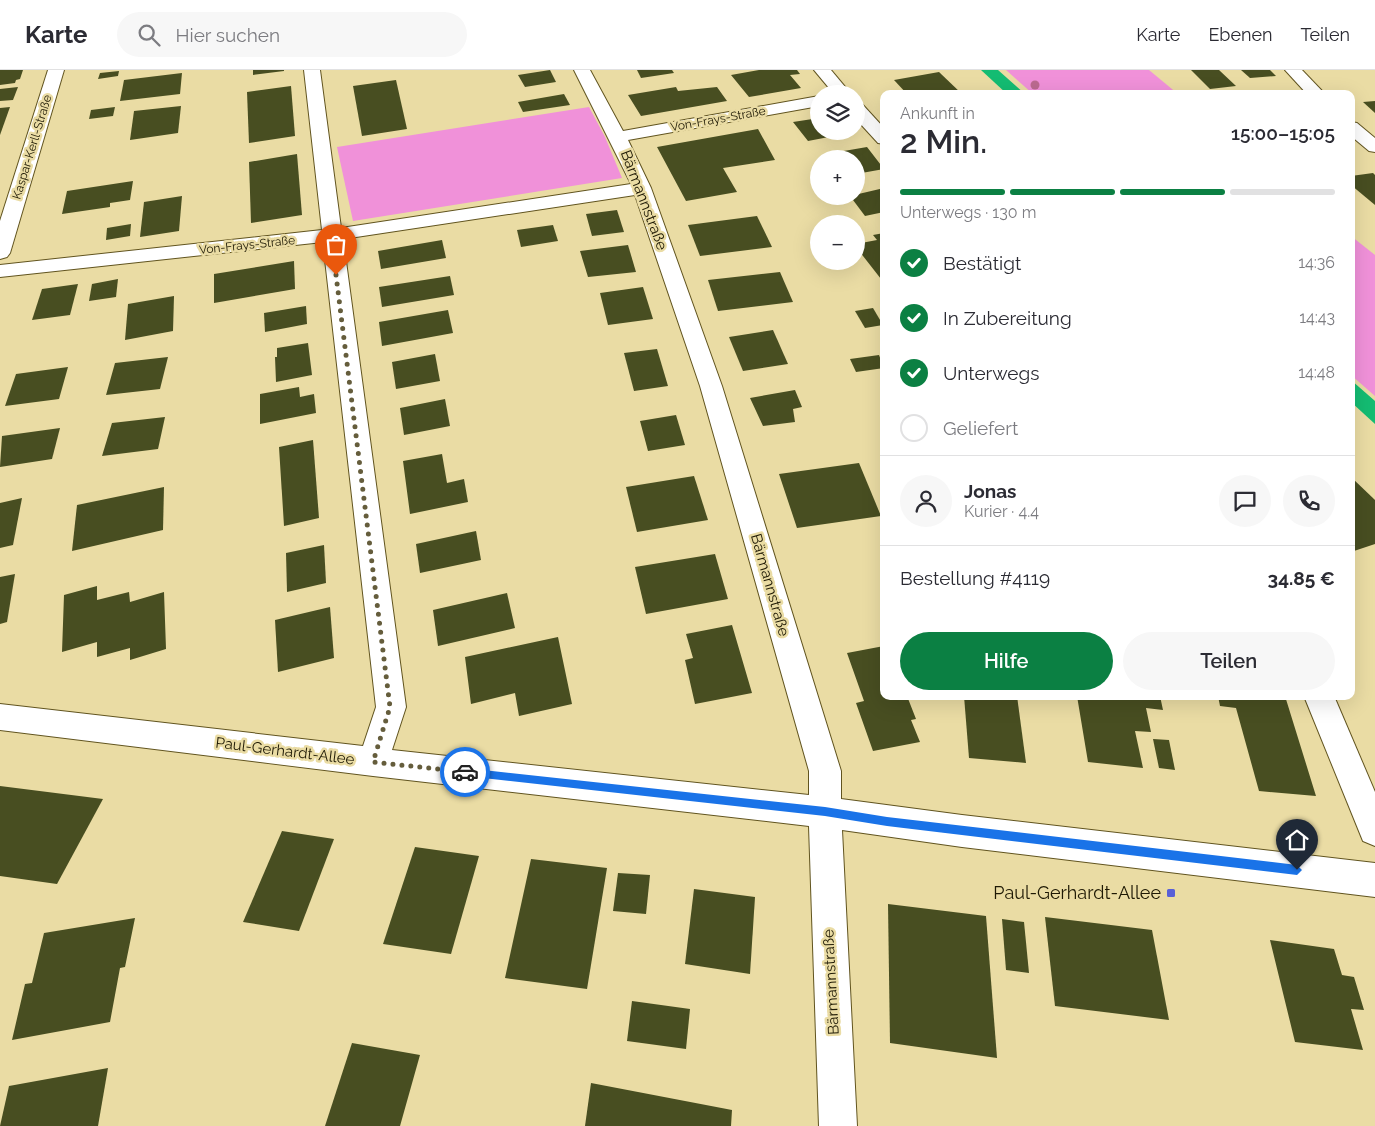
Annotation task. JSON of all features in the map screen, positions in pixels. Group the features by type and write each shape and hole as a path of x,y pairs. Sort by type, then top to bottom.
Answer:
{"street":[{"name":"Kaspar-Kerll-Straße","path":"0,253 56,70"},
{"path":"312,70 390,707 373,762"},
{"name":"Bärmannstraße","path":"582,70 618,137 642,188 711,386 825,771 825,812 838,1126"},
{"path":"822,70 835,85"},
{"path":"1293,70 1313,90"},
{"name":"Von-Frays-Straße","path":"618,137 810,103"},
{"path":"865,118 880,135"},
{"path":"1362,132 1375,147"},
{"name":"Von-Frays-Straße","path":"0,271 332,236 642,188"},
{"path":"1322,700 1375,830"},
{"name":"Paul-Gerhardt-Allee","path":"0,716 373,762 825,812 887,822 1375,880"}],"shaded area":[{"path":"981,70 998,70 1020,90 1003,90"},
{"path":"1006,70 1149,70 1173,90 1028,90"},
{"path":"589,107 605,137 622,178 353,221 337,147"},
{"path":"1355,239 1375,255 1375,396 1355,378"},
{"path":"1355,384 1375,401 1375,424 1355,406"}],"building":[{"path":"0,70 23,70 20,79 16,80 15,83 0,85"},
{"path":"253,70 284,70 284,71 253,75"},
{"path":"550,70 556,82 525,87 518,75"},
{"path":"637,70 672,70 674,73 641,78"},
{"path":"759,70 797,70 800,74 790,75 801,88 749,97 731,75"},
{"path":"1191,70 1219,70 1236,86 1210,89"},
{"path":"1241,70 1270,70 1276,76 1250,78"},
{"path":"119,71 118,76 98,79 100,73"},
{"path":"939,72 958,90 903,90 894,80"},
{"path":"182,73 180,94 120,101 124,80"},
{"path":"396,80 407,129 362,136 353,86"},
{"path":"291,86 295,136 249,143 247,92"},
{"path":"18,87 13,100 0,101 0,89"},
{"path":"676,87 678,91 717,87 727,101 641,116 628,95"},
{"path":"564,94 570,105 523,112 518,102"},
{"path":"1375,101 1375,113 1363,102"},
{"path":"181,106 178,133 130,140 134,111"},
{"path":"10,107 0,135 0,108"},
{"path":"115,107 113,116 89,119 91,110"},
{"path":"810,119 810,140 813,140 808,141 793,122"},
{"path":"758,129 775,160 723,168 737,192 686,201 657,147"},
{"path":"867,147 880,164 880,170 865,172 865,150 850,150"},
{"path":"297,154 302,215 251,223 249,162"},
{"path":"1373,173 1375,175 1375,205 1355,188 1355,175"},
{"path":"133,181 130,200 110,203 110,207 62,214 67,191"},
{"path":"880,189 880,213 864,215 857,205 865,205 865,192"},
{"path":"182,196 179,231 140,237 144,202"},
{"path":"617,210 624,232 592,236 586,214"},
{"path":"757,216 772,247 700,256 688,225"},
{"path":"131,224 130,236 106,240 107,228"},
{"path":"553,225 558,241 521,247 517,230"},
{"path":"880,234 880,278 865,259 865,242 877,240 873,235"},
{"path":"442,240 446,258 381,269 378,251"},
{"path":"628,245 636,272 588,277 580,251"},
{"path":"294,261 295,289 214,303 214,274"},
{"path":"780,272 793,302 718,311 708,280"},
{"path":"450,276 454,295 382,307 379,287"},
{"path":"118,279 116,297 89,301 92,284"},
{"path":"78,284 70,315 32,320 42,289"},
{"path":"643,287 653,319 608,325 600,293"},
{"path":"174,296 173,331 125,340 128,304"},
{"path":"306,306 307,324 265,332 264,313"},
{"path":"873,308 880,320 880,326 865,328 855,311"},
{"path":"448,310 453,333 382,346 379,322"},
{"path":"773,330 788,364 743,371 729,337"},
{"path":"308,343 312,375 276,382 275,357 277,357 277,348"},
{"path":"657,349 668,386 634,391 624,353"},
{"path":"435,354 440,381 396,389 392,362"},
{"path":"879,355 880,369 856,372 850,359"},
{"path":"168,357 160,389 106,395 115,363"},
{"path":"68,367 59,399 5,406 16,374"},
{"path":"299,387 300,397 314,394 316,413 260,424 260,394"},
{"path":"795,390 802,407 793,409 795,422 763,426 750,398"},
{"path":"445,399 450,426 404,435 400,408"},
{"path":"676,415 685,445 648,451 640,421"},
{"path":"165,417 158,449 102,456 112,423"},
{"path":"60,428 52,459 0,467 2,436"},
{"path":"313,440 319,518 284,526 279,447"},
{"path":"442,454 447,483 464,479 468,502 410,514 403,461"},
{"path":"859,463 880,516 797,528 779,474"},
{"path":"694,476 708,520 637,532 626,487"},
{"path":"1355,481 1375,500 1375,544 1355,551"},
{"path":"164,487 163,530 72,551 77,505"},
{"path":"22,498 13,545 0,548 0,503"},
{"path":"476,531 481,560 420,573 416,544"},
{"path":"324,545 326,583 287,592 286,553"},
{"path":"715,554 728,599 646,614 635,567"},
{"path":"15,574 7,622 0,624 0,577"},
{"path":"97,586 97,600 129,592 130,602 164,592 166,649 130,660 130,648 97,657 97,642 62,652 64,595"},
{"path":"507,593 515,628 438,646 433,610"},
{"path":"330,607 334,658 278,672 275,620"},
{"path":"732,625 752,693 695,704 685,660 693,658 686,634"},
{"path":"558,637 572,704 519,716 515,693 471,704 465,657"},
{"path":"880,647 880,700 909,700 916,719 911,720 920,742 873,751 856,703 864,701 847,653"},
{"path":"964,700 1018,700 1026,763 969,758"},
{"path":"1078,700 1161,700 1163,710 1146,708 1151,732 1135,731 1143,768 1088,762"},
{"path":"1219,700 1286,700 1316,796 1259,791 1236,708 1220,706"},
{"path":"1153,739 1169,740 1175,770 1159,768"},
{"path":"0,786 103,799 57,884 0,876"},
{"path":"282,831 334,839 299,931 243,922"},
{"path":"415,847 479,856 451,954 383,944"},
{"path":"531,859 607,868 587,989 505,978"},
{"path":"618,873 650,875 646,914 613,911"},
{"path":"694,889 755,897 750,974 685,964"},
{"path":"888,904 986,916 997,1058 890,1043"},
{"path":"1045,917 1152,930 1169,1020 1055,1006"},
{"path":"135,918 125,967 120,968 110,1022 12,1040 25,984 32,983 44,933"},
{"path":"1002,919 1024,922 1029,973 1006,970"},
{"path":"1270,940 1334,949 1342,975 1354,977 1364,1010 1351,1009 1363,1050 1295,1042"},
{"path":"632,1001 690,1009 686,1049 627,1041"},
{"path":"352,1043 420,1055 400,1126 325,1126"},
{"path":"108,1068 98,1126 0,1126 9,1086"},
{"path":"591,1083 732,1110 731,1126 585,1126"}],"way so far":[{"path":"336,275 390,707 373,762 465,772"}],"place":[{"name":"Paul-Gerhardt-Allee","path":"1171,893"}],"route":[{"path":"465,772 825,812 887,822 1297,870"}]}
